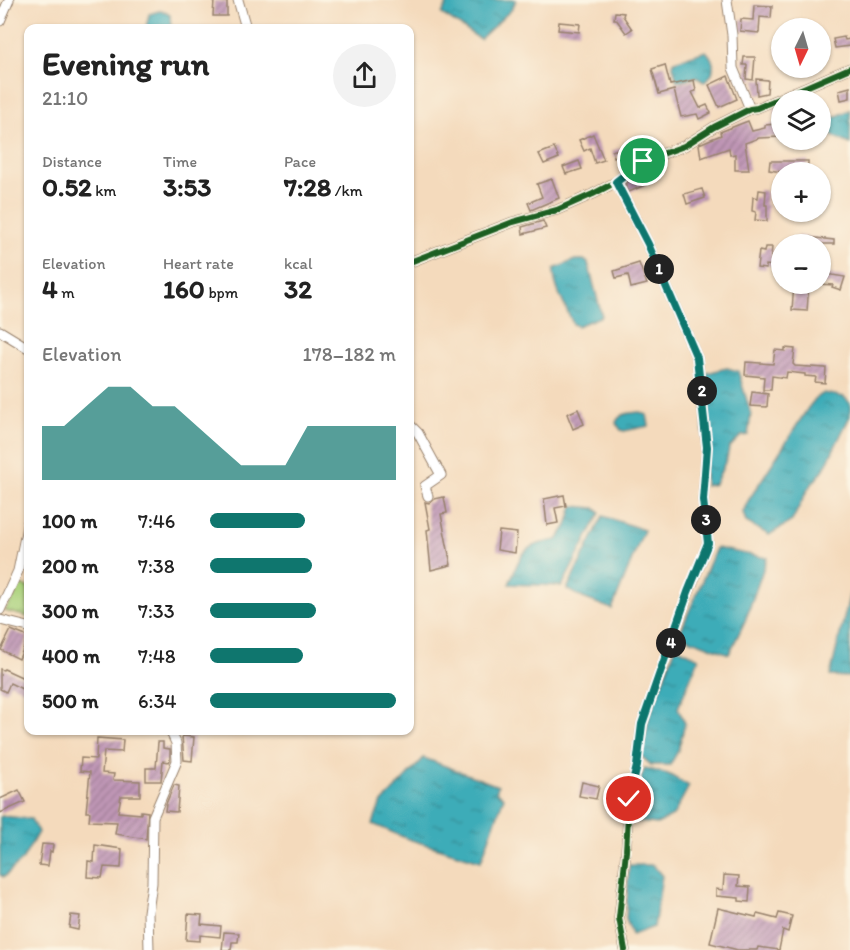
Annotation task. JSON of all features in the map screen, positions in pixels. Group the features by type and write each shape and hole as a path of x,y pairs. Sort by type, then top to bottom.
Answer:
{"street":[{"path":"0,21 9,0"},
{"path":"238,0 245,24"},
{"path":"727,0 732,35 733,68 750,109"},
{"path":"414,260 513,222 556,210 616,182 643,161 684,146 714,127 750,109 850,68"},
{"path":"616,182 648,244 697,358 707,447 703,500 708,543 682,609 642,724 637,766 629,799 619,918 625,950"},
{"path":"0,331 24,346"},
{"path":"414,429 441,475 425,486 428,496"},
{"path":"0,610 18,571 24,542"},
{"path":"0,620 24,626"},
{"path":"149,950 148,912 152,883 153,817 177,761 176,743 172,735"}],"green space":[{"path":"20,585 24,586 24,616 5,611"}],"water":[{"path":"449,0 516,0 512,9 480,39 442,14"},
{"path":"159,11 167,12 170,15 171,24 147,24 149,14"},
{"path":"706,51 713,63 713,71 708,79 704,82 696,77 677,81 674,61"},
{"path":"850,110 850,144 831,134 831,119"},
{"path":"575,260 584,260 588,263 602,316 577,326 573,324 560,297 554,276 554,269"},
{"path":"727,368 738,371 751,414 748,435 741,436 729,448 715,484 705,486 702,379 707,373"},
{"path":"824,393 844,397 850,403 850,416 824,469 808,489 792,521 769,535 746,522 743,512 808,408 816,398"},
{"path":"640,412 647,415 649,426 624,431 616,423 622,415"},
{"path":"573,506 595,508 600,513 562,586 509,584 525,552 537,544 557,540 567,526"},
{"path":"603,516 644,530 612,609 567,589"},
{"path":"716,548 767,558 745,621 729,654 679,635"},
{"path":"850,593 850,677 830,676"},
{"path":"676,647 699,658 678,708 685,723 678,751 670,765 651,765 641,756 649,717"},
{"path":"424,758 498,786 496,792 504,797 481,861 408,839 373,824 380,805"},
{"path":"645,768 668,774 689,786 673,816 657,824 631,821 631,801"},
{"path":"0,817 31,819 38,832 23,859 4,877 0,875"},
{"path":"629,865 653,865 662,876 654,927 632,935 626,919"}],"building":[{"path":"214,1 227,2 227,16 213,16"},
{"path":"754,5 772,6 771,18 760,17 759,33 740,31 741,19 753,20"},
{"path":"615,12 624,13 623,16 632,29 626,33 614,19"},
{"path":"559,22 580,24 579,32 558,30"},
{"path":"844,37 845,40 850,39 850,46 835,48 833,39"},
{"path":"744,57 755,57 753,80 746,79 747,65 743,65"},
{"path":"665,65 670,85 694,80 696,91 692,92 700,108 707,105 711,113 699,119 697,114 681,117 674,90 659,94 652,69"},
{"path":"728,76 737,99 719,107 709,85"},
{"path":"756,79 768,80 767,93 757,95"},
{"path":"850,87 850,98 841,100 839,90"},
{"path":"748,121 752,131 765,128 765,125 771,124 771,137 759,138 745,143 749,170 735,170 735,154 730,155 729,148 701,158 699,144 721,135 720,132"},
{"path":"593,134 604,160 595,163 590,148 584,151 579,140"},
{"path":"635,143 638,153 633,155 634,159 625,166 623,154 614,157 612,151"},
{"path":"554,148 559,158 544,164 539,154"},
{"path":"579,161 582,169 566,174 563,167"},
{"path":"770,161 808,161 771,162 771,170 769,170"},
{"path":"642,172 647,184 629,192 625,183"},
{"path":"552,179 559,198 531,210 528,203 542,197 537,184"},
{"path":"702,189 705,198 687,204 684,194"},
{"path":"759,190 766,191 767,221 755,220 756,212 752,211 753,197 758,198"},
{"path":"543,221 546,228 523,234 522,227"},
{"path":"765,247 771,247 771,266 766,265 766,269 757,268 759,251 764,252"},
{"path":"639,263 647,284 631,288 628,275 616,278 614,271"},
{"path":"831,275 845,277 841,290 832,287 831,285"},
{"path":"793,294 808,294 807,311 792,310"},
{"path":"785,348 795,349 793,364 795,366 826,368 825,383 815,382 816,377 787,372 786,378 772,376 771,390 763,390 764,377 745,375 746,362 773,364 775,350 785,351"},
{"path":"752,392 768,394 767,407 750,406"},
{"path":"578,409 584,424 573,429 567,414"},
{"path":"564,495 566,506 555,508 558,523 547,525 544,499"},
{"path":"444,497 447,513 441,514 451,565 431,570 427,530 430,529 425,502 429,503 434,499"},
{"path":"499,531 517,533 515,553 497,550"},
{"path":"11,630 24,635 24,647 19,659 1,650"},
{"path":"0,669 24,678 24,690 10,683 6,692 0,689"},
{"path":"182,736 194,737 192,761 184,760"},
{"path":"97,738 123,740 122,752 104,751 102,773 114,774 113,780 140,781 140,796 121,796 118,812 141,814 141,811 148,812 146,839 115,834 117,822 89,821 90,812 86,812 90,772 80,771 81,758 96,759"},
{"path":"158,742 163,742 163,748 170,749 170,760 169,762 163,761 161,781 146,781 146,768 156,768"},
{"path":"582,782 599,786 596,799 579,796"},
{"path":"174,785 179,786 177,812 165,811 166,804"},
{"path":"19,790 25,802 0,813 0,799"},
{"path":"42,844 53,845 48,866 39,865"},
{"path":"95,845 122,849 121,868 104,867 102,878 87,877 88,861 94,862"},
{"path":"724,875 739,876 738,886 750,887 749,902 739,901 739,898 716,896 716,889 723,890"},
{"path":"718,908 756,917 757,914 777,919 779,913 792,916 788,932 783,930 779,950 758,947 757,950 738,950 710,943"},
{"path":"188,914 202,915 201,924 221,926 220,937 200,935 200,941 186,940"},
{"path":"71,915 80,916 78,930 69,928"},
{"path":"224,932 239,933 238,942 232,942 231,950 222,950"}],"cycle path":[{"path":"414,260 513,222 557,210 616,182 643,161 684,146 714,127 750,109 850,68"},
{"path":"616,182 648,244 697,358 707,447 703,500 708,543 642,724 637,766 629,799 619,918 625,950"}],"route":[{"path":"629,799 637,766 642,724 688,592 708,543 703,500 707,447 697,358 648,244 616,182 643,161"}]}
